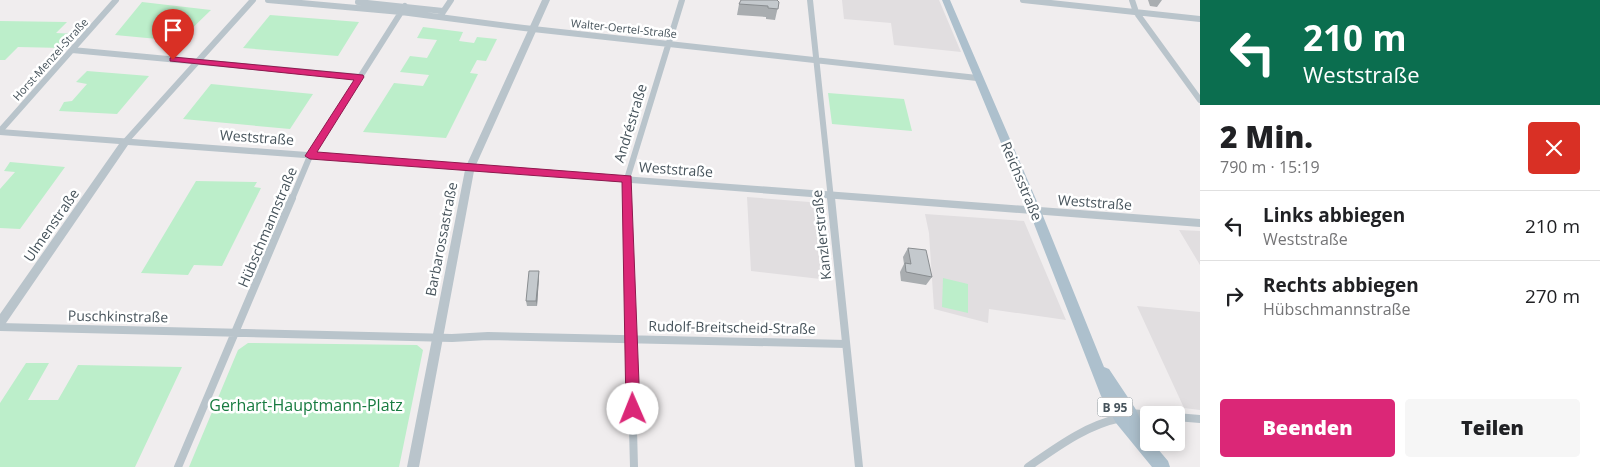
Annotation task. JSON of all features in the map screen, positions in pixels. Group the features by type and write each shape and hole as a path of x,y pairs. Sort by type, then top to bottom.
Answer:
{"main road":[{"name":"Reichsstraße","path":"946,0 977,78 1035,211 1106,391 1126,415 1145,446 1162,467"}],"street":[{"name":"Horst-Menzel-Straße","path":"0,132 116,0"},
{"path":"125,142 253,0"},
{"name":"Walter-Oertel-Straße","path":"268,0 357,3 442,14 533,29 977,78"},
{"path":"442,14 452,0"},
{"name":"Barbarossastraße","path":"413,467 470,168 546,0"},
{"name":"Andréstraße","path":"634,467 627,179 682,0"},
{"name":"Kanzlerstraße","path":"810,0 859,467"},
{"path":"1023,0 1200,19"},
{"path":"1132,0 1136,12 1200,100"},
{"name":"Hübschmannstraße","path":"236,333 310,156 403,9"},
{"path":"72,50 360,77"},
{"name":"Weststraße","path":"0,132 1200,223"},
{"name":"Ulmenstraße","path":"0,323 125,142"},
{"name":"Puschkinstraße","path":"0,327 236,333"},
{"path":"178,467 236,333 437,337"},
{"name":"Rudolf-Breitscheid-Straße","path":"437,337 488,336 846,344"},
{"path":"1028,467 1108,419 1126,415 1140,415"},
{"path":"1185,418 1200,419"}],"shaded area":[{"path":"842,0 939,0 961,52 894,45 891,23 844,19"},
{"path":"747,197 822,203 829,280 751,271"},
{"path":"925,214 1024,221 1066,320 989,309 988,323 934,309 929,233"},
{"path":"1179,230 1200,231 1200,265"},
{"path":"1137,306 1200,312 1200,410 1185,408"}],"green space":[{"path":"142,2 211,10 179,41 115,35"},
{"path":"270,15 359,22 338,56 243,48"},
{"path":"0,21 67,22 56,33 77,34 63,48 18,47 5,60 0,60"},
{"path":"423,27 463,32 459,41 474,43 477,37 497,39 486,61 477,60 470,73 478,74 446,138 363,132 394,83 423,86 429,75 400,72 410,56 427,58 437,40 417,38"},
{"path":"87,71 149,76 117,114 59,111 64,102 72,101 87,84 76,82"},
{"path":"211,84 313,94 290,129 183,119"},
{"path":"828,93 904,99 912,131 832,124"},
{"path":"10,162 65,167 20,229 0,228 0,189 15,172 4,171"},
{"path":"196,181 257,182 254,187 261,188 222,266 194,265 188,275 141,273"},
{"path":"943,278 968,284 968,313 942,307"},
{"name":"Gerhart-Hauptmann-Platz","path":"248,343 417,345 423,350 399,467 189,467 238,350"},
{"path":"26,363 49,363 28,400 58,400 78,365 182,367 135,467 0,467 0,403"}],"building":[{"path":"741,0 777,0 779,2 778,9 768,8 768,6 739,4"},
{"path":"908,248 926,250 932,277 906,272 905,263 911,264"},
{"path":"529,271 539,271 536,301 526,301"}],"route":[{"path":"173,60 360,77 310,156 627,179 633,409"}]}
